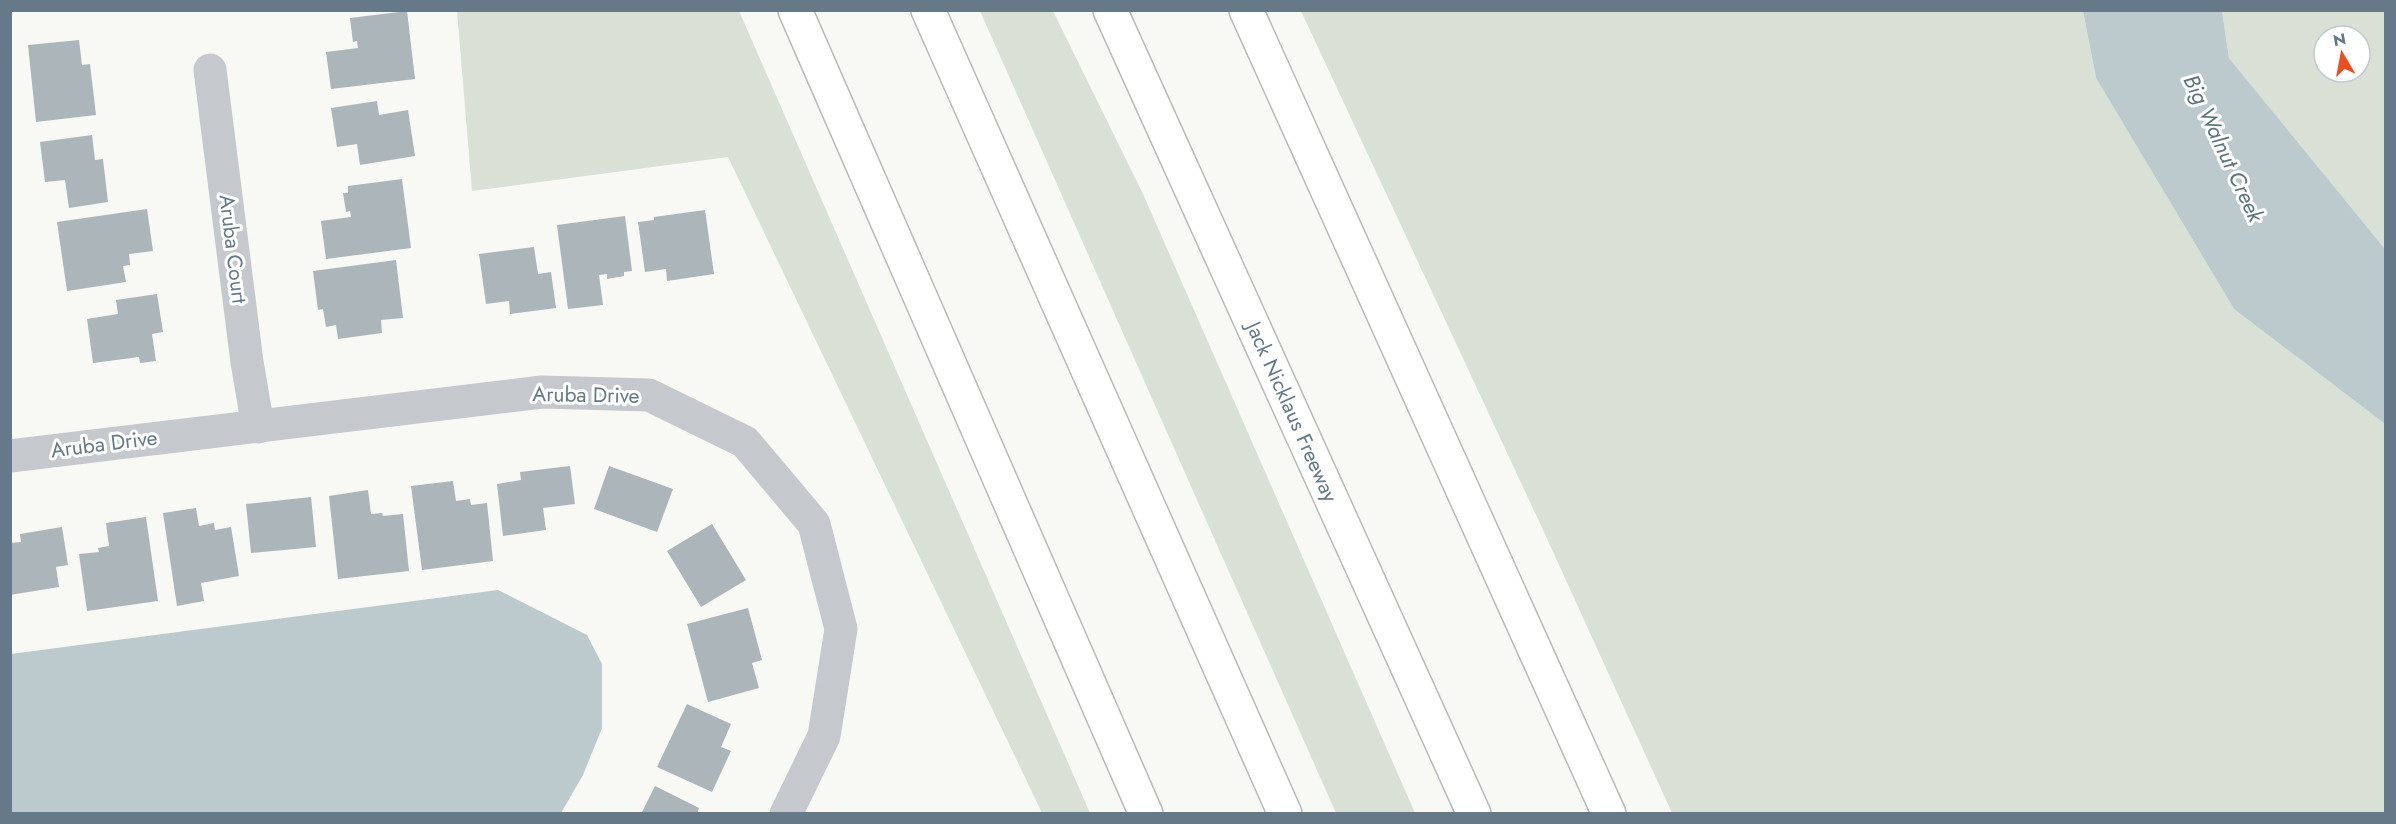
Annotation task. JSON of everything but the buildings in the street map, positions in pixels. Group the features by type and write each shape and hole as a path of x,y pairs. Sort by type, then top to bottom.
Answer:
{"highway":[{"path":"795,10 1146,813"},
{"path":"928,10 1285,813"},
{"name":"Jack Nicklaus Freeway","path":"1110,10 1474,813"},
{"path":"1246,10 1609,813"}],"street":[{"name":"Aruba Court","path":"210,70 247,362 258,427"},
{"name":"Aruba Drive","path":"10,456 530,393 649,396 745,442 814,524 842,629 824,736 786,813"}],"shaded area":[{"path":"457,11 739,11 1090,813 1042,813 728,157 472,191"},
{"path":"980,11 1053,11 1143,194 1415,813 1336,813"},
{"path":"1301,11 2083,11 2096,78 2234,309 2385,424 2385,813 1672,813 1544,532"},
{"path":"2222,11 2385,11 2385,249 2229,58"}],"water":[{"name":"Big Walnut Creek","path":"2083,11 2222,11 2229,58 2385,249 2385,424 2234,309 2096,78"},
{"path":"498,590 587,635 602,664 602,728 583,775 561,813 11,813 11,654"}]}
